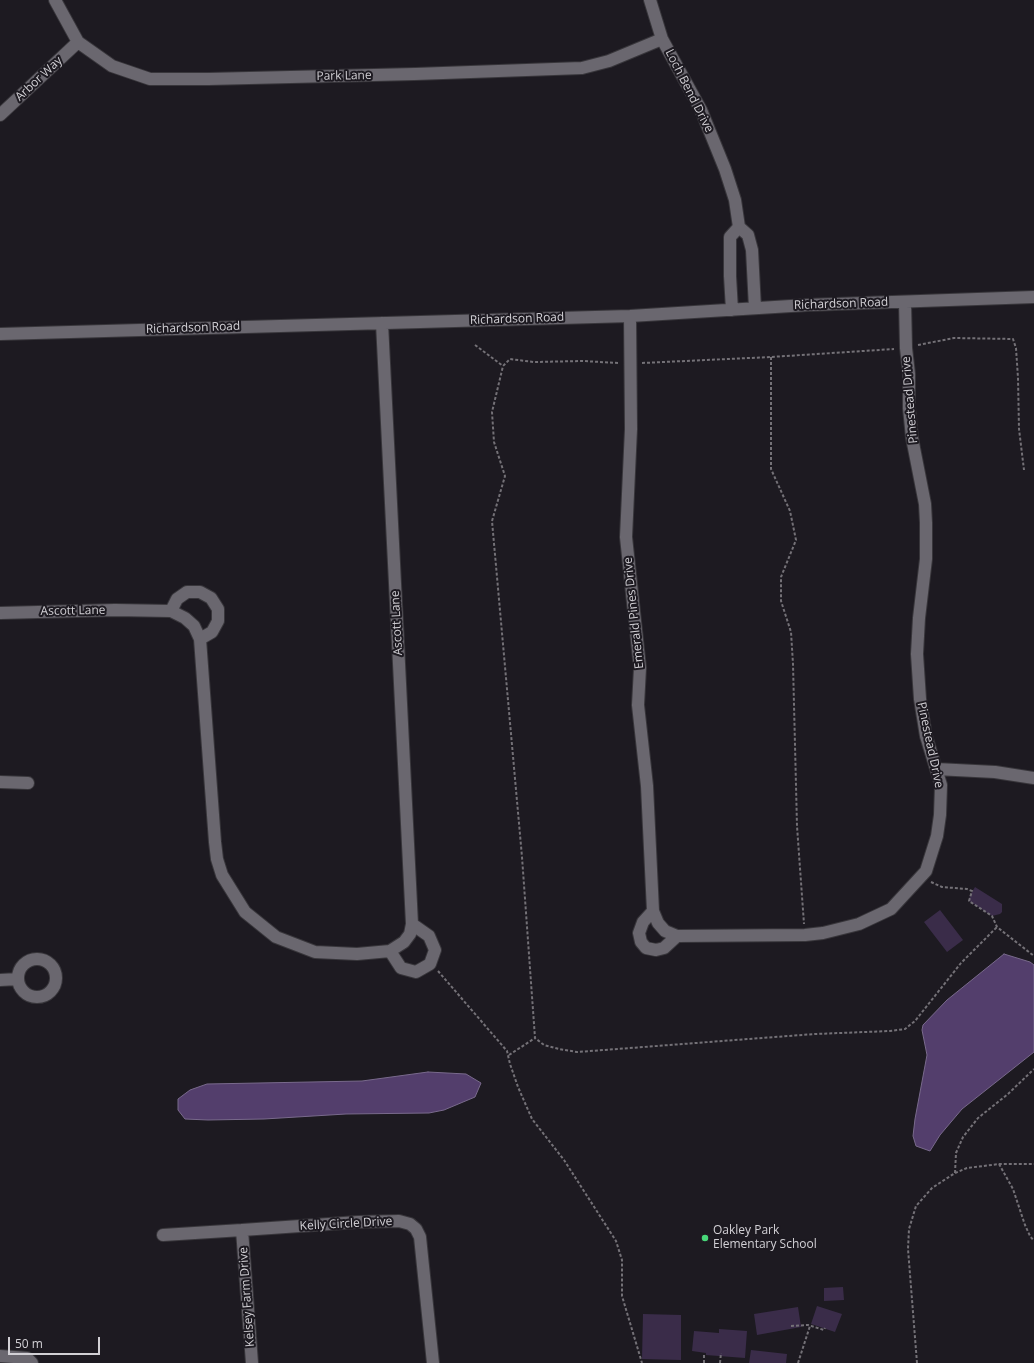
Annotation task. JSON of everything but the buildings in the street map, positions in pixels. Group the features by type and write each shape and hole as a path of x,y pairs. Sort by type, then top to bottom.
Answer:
{"street":[{"name":"Park Lane","path":"54,0 78,42 112,66 150,79 415,74 582,68 609,61 662,39"},
{"name":"Loch Bend Drive","path":"650,0 662,39 702,110 725,169 734,200 739,227 748,235 752,250 755,308"},
{"name":"Arbor Way","path":"0,115 78,42"},
{"path":"732,310 730,237 739,227"},
{"name":"Richardson Road","path":"0,334 630,316 755,308 1034,297"},
{"name":"Pinestead Drive","path":"665,931 677,936 805,935 823,933 859,924 891,909 926,871 937,836 940,815 941,785 926,736 920,700 917,654 919,618 926,559 926,523 912,438 909,408 909,374 906,348 905,302"},
{"name":"Emerald Pines Drive","path":"630,316 631,429 626,537 640,668 638,705 647,786 653,911 658,923 665,931"},
{"name":"Ascott Lane","path":"0,613 115,610 171,611 185,618 194,626 200,639 215,842 218,859 222,875 245,912 276,937 315,952 356,954 390,951 404,942 410,934 412,924 382,323"},
{"path":"171,611 176,599 187,592 200,592 211,598 218,609 218,621 212,632 200,639"},
{"path":"936,769 995,772 1034,778"},
{"path":"0,782 28,783"},
{"path":"653,911 643,922 639,933 641,942 646,948 656,950 664,948 677,936"},
{"path":"390,951 401,968 416,972 430,964 435,950 429,936 412,924"},
{"path":"0,980 18,979"},
{"name":"Kelly Circle Drive","path":"163,1235 358,1222 398,1221 410,1224 416,1229 420,1237 433,1363"},
{"name":"Kelsey Farm Drive","path":"242,1230 252,1363"},
{"path":"0,1356 27,1358 32,1363"}],"path":[{"path":"997,927 961,963 915,1021 905,1029 815,1034 577,1052 559,1050 544,1045 535,1038 522,857 492,521 505,476 494,442 492,412 503,366 510,359 534,362 583,361 630,363 771,357 906,348 954,338 1013,339 1016,348 1019,429 1024,470"},
{"path":"475,345 503,366"},
{"path":"771,357 771,469 790,511 796,540 781,577 781,601 791,632 797,826 805,935"},
{"path":"921,877 942,887 967,889 972,891 969,901 992,916 997,927 1034,956"},
{"path":"430,963 507,1051 518,1087 532,1119 564,1160 616,1241 622,1260 622,1296 642,1363"},
{"path":"509,1055 535,1038"},
{"path":"955,1173 956,1153 963,1138 978,1118 1008,1094 1034,1069"},
{"path":"999,1164 1013,1189 1025,1225 1034,1241"},
{"path":"917,1363 908,1249 909,1229 916,1206 932,1188 955,1173 966,1168 999,1164 1034,1164"},
{"path":"791,1326 810,1326 824,1330 825,1328"},
{"path":"798,1363 810,1326"},
{"path":"704,1352 704,1363"},
{"path":"720,1363 721,1353"}],"shaded area":[{"path":"975,887 1002,904 1002,912 1000,914 992,916 969,901 970,895"},
{"path":"940,910 963,940 947,952 924,922"},
{"path":"1004,954 1030,962 1034,965 1034,1052 962,1109 940,1135 930,1151 916,1146 913,1136 915,1119 927,1055 922,1030 923,1025 947,1000"},
{"path":"428,1072 466,1074 481,1083 475,1097 444,1110 429,1113 346,1114 264,1119 208,1120 185,1119 178,1110 178,1099 190,1090 207,1084 362,1081"},
{"path":"843,1287 844,1300 824,1301 824,1288"},
{"path":"817,1306 842,1314 835,1332 811,1324"},
{"path":"798,1307 801,1327 757,1335 754,1314"},
{"path":"643,1314 681,1315 681,1360 642,1359"},
{"path":"719,1329 747,1331 745,1358 706,1355 706,1353 692,1351 694,1331 719,1333"},
{"path":"751,1350 787,1354 786,1363 749,1363"}],"place":[{"name":"Oakley Park Elementary School","path":"705,1238"}]}
